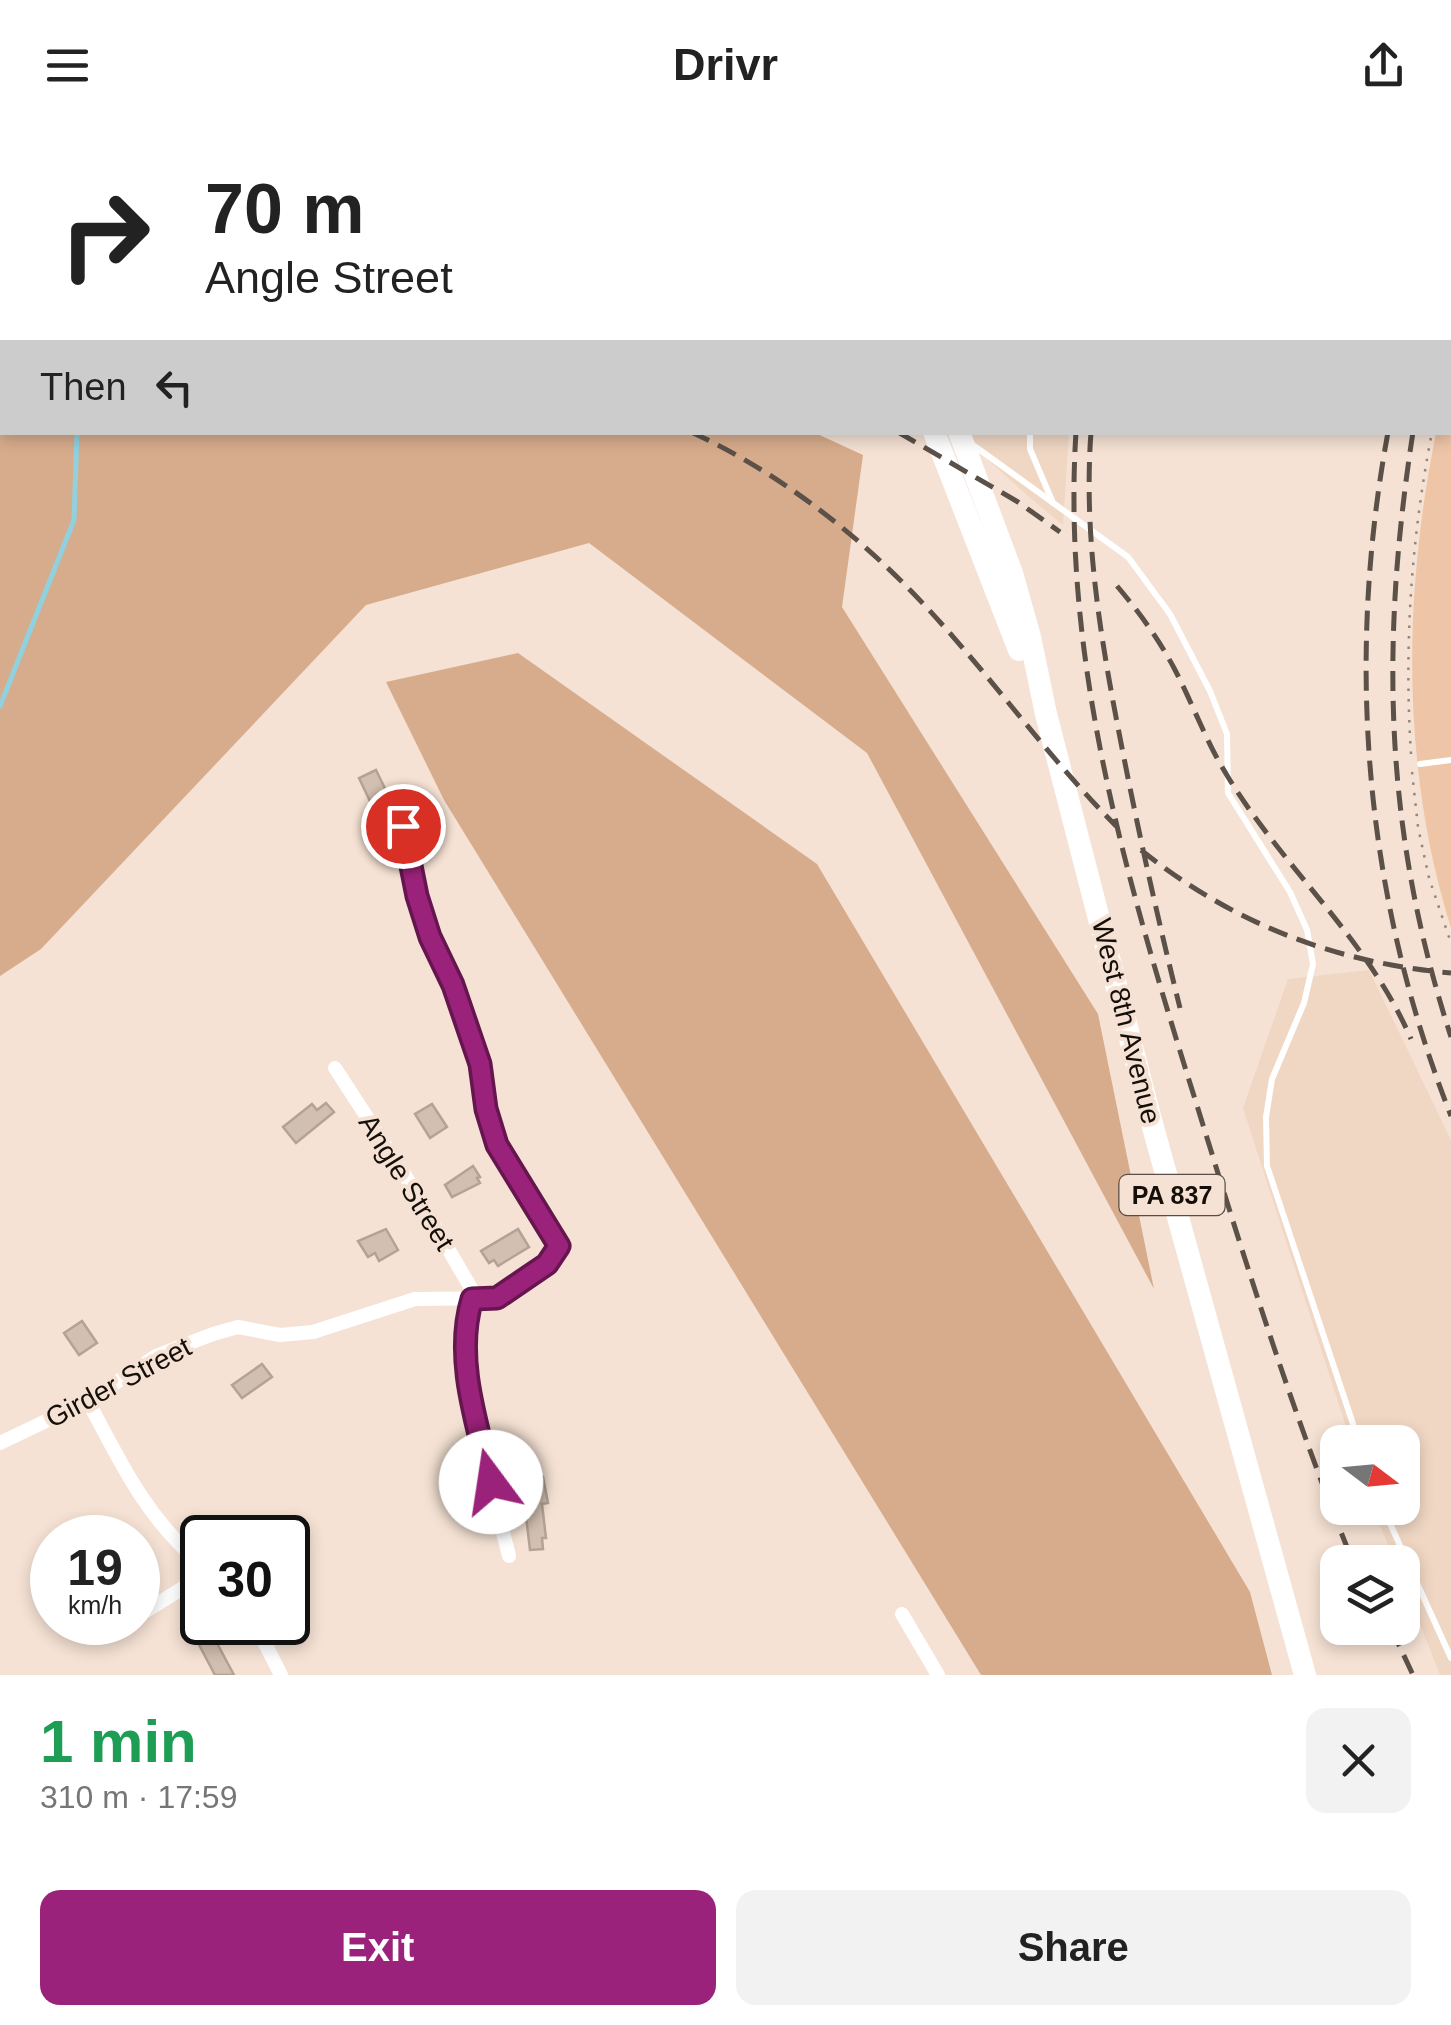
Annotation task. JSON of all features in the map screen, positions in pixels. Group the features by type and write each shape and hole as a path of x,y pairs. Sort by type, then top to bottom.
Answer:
{"main road":[{"name":"PA 837","path":"935,435 1003,577"},
{"name":"PA 837","path":"958,435 1003,577"},
{"name":"West 8th Avenue","path":"1003,577 1046,714 1152,1120 1305,1675"}],"street":[{"name":"Angle Street","path":"335,1068 406,1177 471,1288 472,1299"},
{"path":"509,1556 473,1409 464,1340 472,1299 497,1298 547,1264 559,1246"},
{"name":"Girder Street","path":"0,1443 88,1401 156,1356 238,1327 280,1335 314,1332 397,1302 472,1299"},
{"path":"88,1401 158,1524 180,1544"},
{"path":"902,1614 938,1675"},
{"path":"266,1645 281,1675"}],"lane":[{"path":"961,435 1128,557 1170,614 1210,691 1227,734 1228,793 1290,892 1308,930 1313,964 1304,1003 1272,1080 1266,1117 1268,1166 1354,1425"},
{"path":"1030,435 1030,449 1053,504"},
{"path":"1420,764 1451,760"},
{"path":"403,826 430,937 453,985 480,1064 486,1109 497,1145 559,1246"},
{"path":"1391,1525 1451,1658"}],"path":[{"path":"1432,435 1410,569 1408,706 1418,826 1429,878 1451,943"}],"shaded area":[{"path":"0,435 820,435 863,455 842,607 1098,1014 1154,1289 867,753 589,543 366,605 41,949 0,976"},
{"path":"960,435 1069,435 1063,525"},
{"path":"1436,435 1451,435 1451,928 1423,806 1412,682 1417,557"},
{"path":"518,653 817,864 1250,1592 1272,1675 981,1675 444,800 386,682"},
{"path":"1369,970 1451,1140 1451,1675 1440,1675 1420,1625 1420,1545 1388,1545 1380,1525 1420,1525 1420,1425 1346,1425 1243,1108 1288,979"}],"building":[{"path":"376,770 395,809 378,818 359,778"},
{"path":"326,1103 334,1112 296,1143 283,1127 312,1104 317,1110"},
{"path":"432,1104 447,1127 430,1138 415,1114"},
{"path":"473,1166 480,1183 452,1197 445,1185"},
{"path":"386,1229 398,1250 379,1261 375,1253 368,1257 358,1241"},
{"path":"518,1229 529,1247 498,1266 494,1260 489,1263 481,1251"},
{"path":"82,1321 97,1343 79,1355 64,1333"},
{"path":"262,1364 272,1377 242,1398 232,1385"},
{"path":"543,1477 548,1503 542,1504 546,1538 542,1538 543,1549 530,1550 525,1508 518,1509 516,1502 512,1502 508,1484"},
{"path":"199,1645 218,1645 234,1675 215,1675"}],"waterway":[{"path":"0,706 74,520 77,435"}],"railway":[{"path":"697,435 751,463 808,501 887,567 964,649 1063,769 1116,826"},
{"path":"903,435 1018,502 1060,532"},
{"path":"1076,435 1074,519 1079,606 1090,692 1126,862 1173,1029 1253,1282 1346,1545"},
{"path":"1091,435 1092,554 1102,634 1136,817 1180,1008"},
{"path":"1388,435 1368,606 1366,693 1371,779 1382,865 1399,949 1422,1033 1451,1116"},
{"path":"1413,435 1396,587 1394,737 1412,886 1451,1037"},
{"path":"1117,586 1168,657 1213,750 1250,811 1349,936 1393,1003 1411,1039"},
{"path":"1141,850 1212,899 1287,935 1366,960 1451,973"},
{"path":"1399,1645 1413,1675"}],"route":[{"path":"403,826 430,937 453,985 480,1064 486,1109 497,1145 559,1246 556,1256 547,1264 497,1298 472,1299 466,1319 464,1340 473,1409 491,1482"}]}
